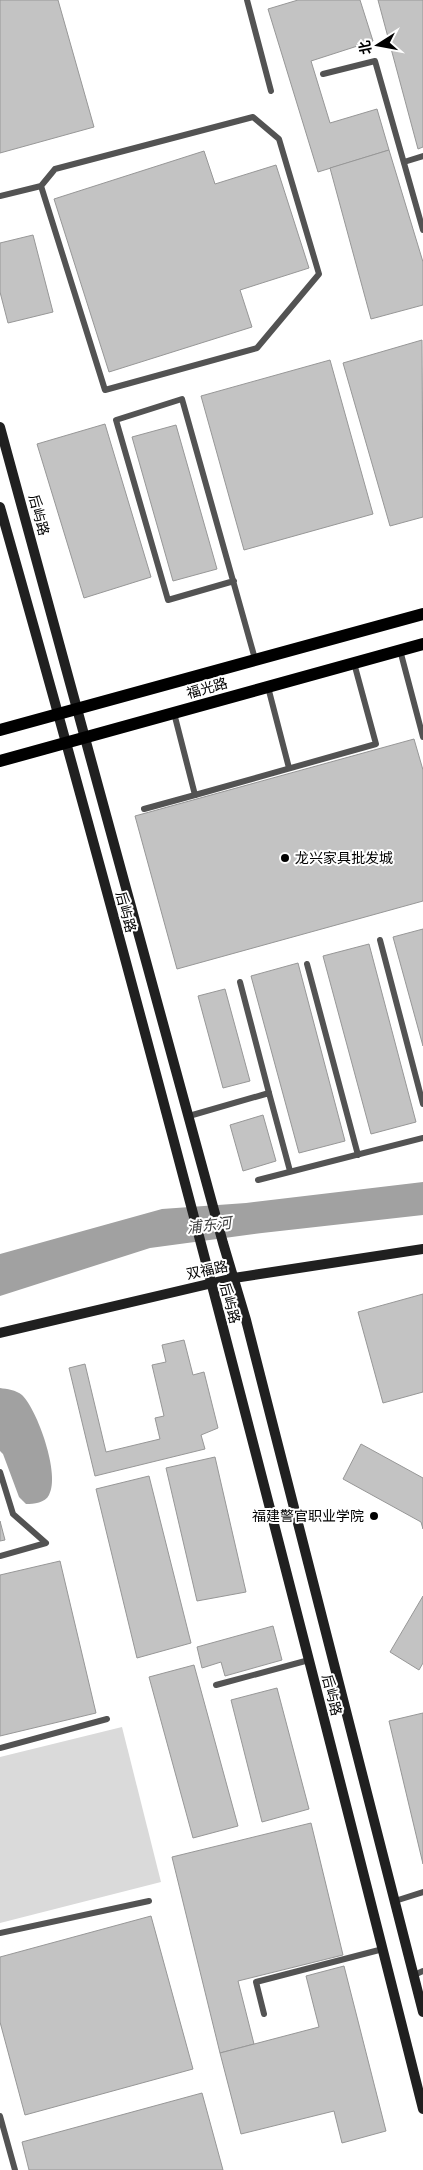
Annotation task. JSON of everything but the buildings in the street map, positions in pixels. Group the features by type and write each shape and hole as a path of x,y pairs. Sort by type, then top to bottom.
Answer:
{"main road":[{"name":"后屿路","path":"0,427 234,1278 395,1901 418,1973 423,2012"},
{"name":"后屿路","path":"0,507 59,714 201,1247 309,1660 423,2109"},
{"name":"福光路","path":"0,730 423,614"},
{"name":"福光路","path":"0,761 423,644"},
{"name":"双福路","path":"0,1333 234,1278 423,1249"}],"lane":[{"path":"247,0 271,91"},
{"path":"323,74 375,61 423,230"},
{"path":"0,196 41,186 55,169 253,117 279,139 319,274 257,348 105,390 41,186"},
{"path":"404,162 423,156"},
{"path":"234,580 168,600 116,420 182,400 234,580 255,659"},
{"path":"400,650 423,737"},
{"path":"144,809 376,744 354,663"},
{"path":"268,687 289,768"},
{"path":"174,713 194,794"},
{"path":"380,940 423,1104"},
{"path":"307,964 358,1155"},
{"path":"240,982 290,1171"},
{"path":"189,1116 268,1093"},
{"path":"258,1180 423,1138"},
{"path":"0,1472 13,1514 46,1543 0,1556"},
{"path":"216,1685 309,1660"},
{"path":"0,1748 107,1719"},
{"path":"395,1901 423,1892"},
{"path":"0,1933 149,1901"},
{"path":"264,2014 256,1982 383,1949"},
{"path":"0,2116 15,2170"}],"shaded area":[{"path":"122,1727 161,1882 0,1923 0,1757"}],"water":[{"name":"浦东河","path":"423,1182 423,1215 150,1248 0,1296 0,1254 162,1209 246,1203"},
{"path":"0,1388 22,1395 28,1402 46,1443 50,1458 52,1486 47,1498 39,1503 26,1504 19,1497 3,1454 0,1451"}],"place":[{"name":"龙兴家具批发城","path":"285,858"},
{"name":"福建警官职业学院","path":"374,1516"}]}
